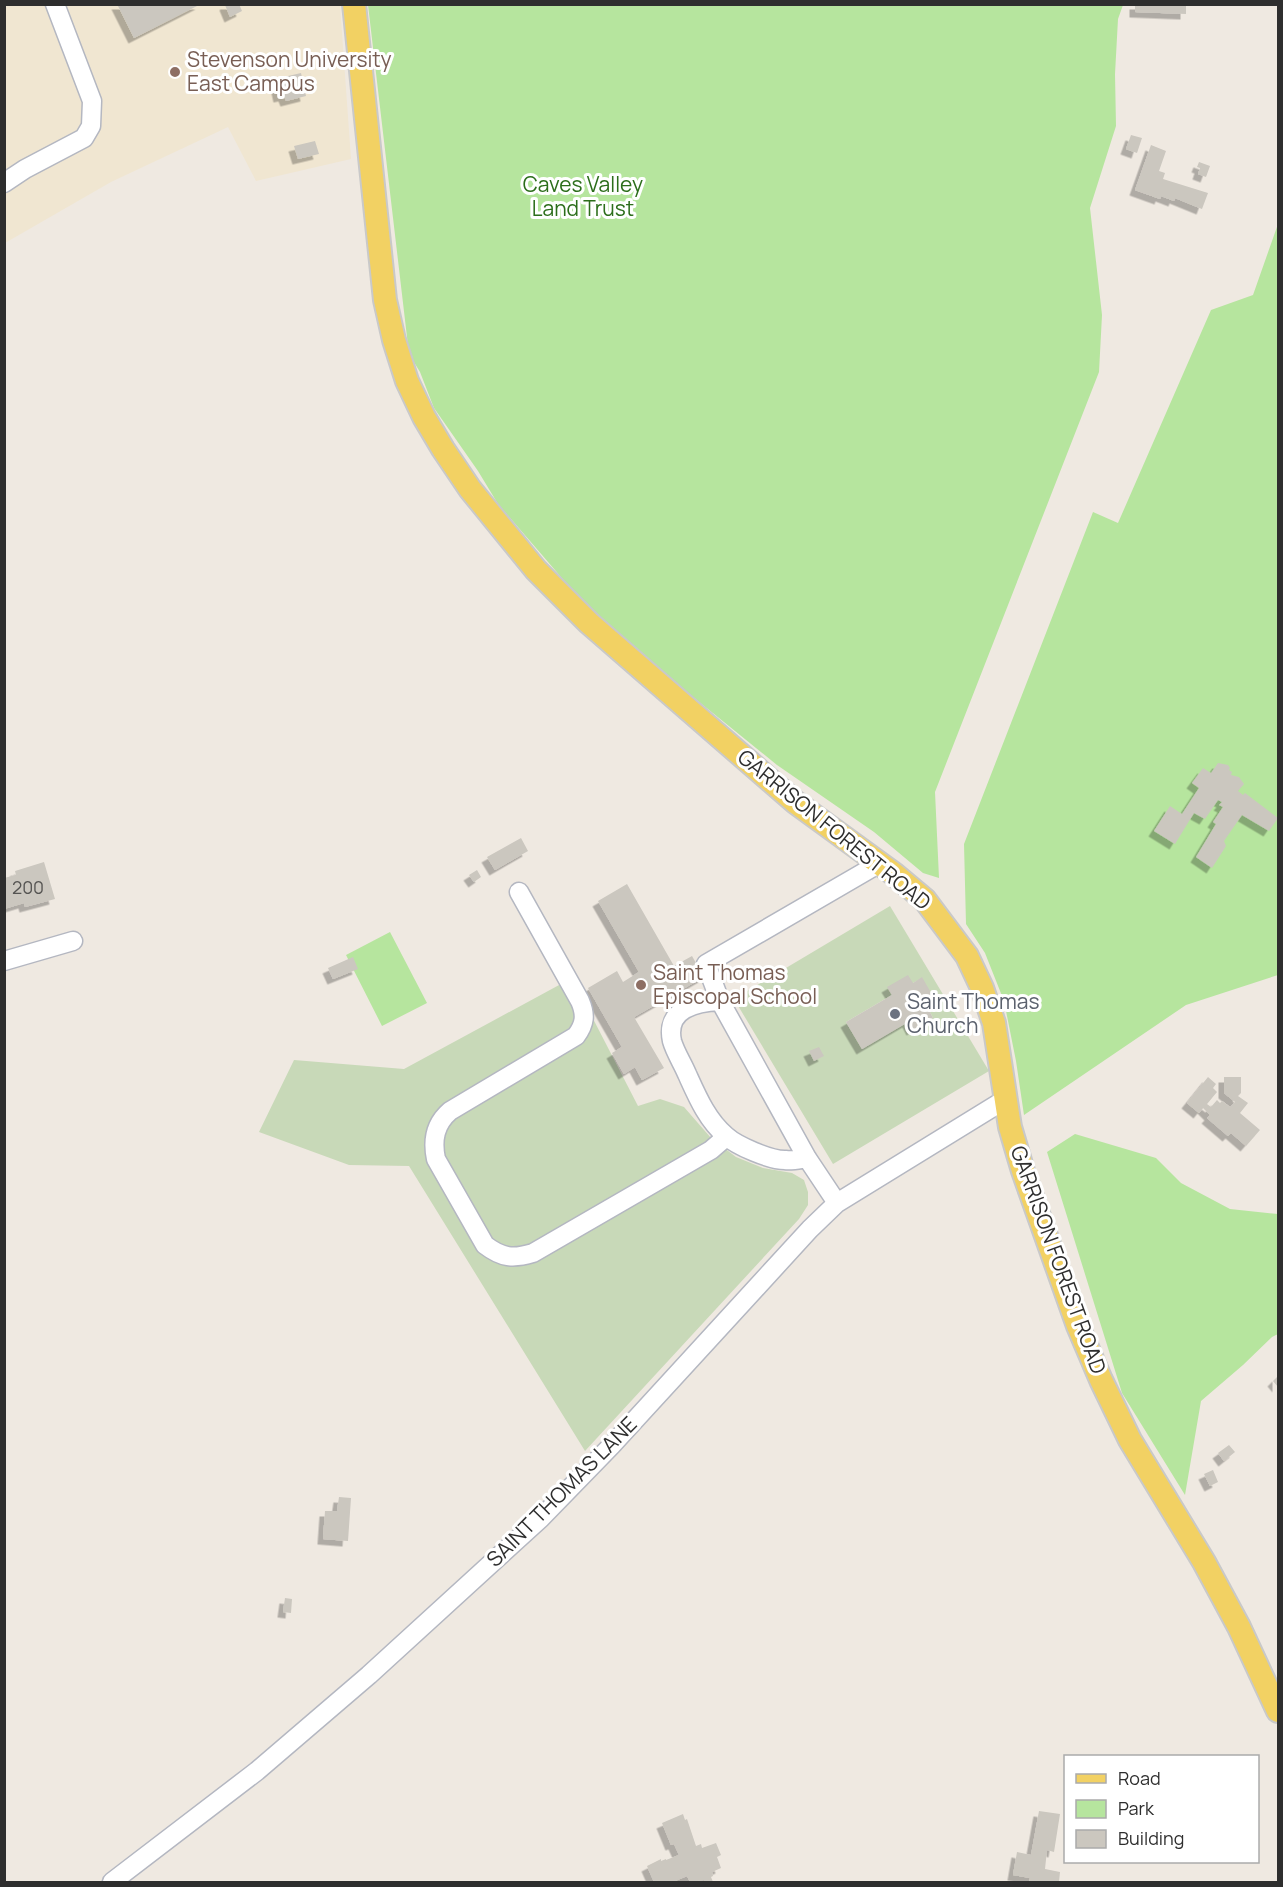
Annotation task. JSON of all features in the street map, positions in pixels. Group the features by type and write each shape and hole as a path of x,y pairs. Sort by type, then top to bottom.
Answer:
{"main road":[{"name":"GARRISON FOREST ROAD","path":"354,4 386,300 394,340 407,381 424,417 442,449 499,527 536,570 589,623 795,802 880,863 925,900 967,956 982,988 994,1023 1011,1127 1023,1171 1049,1248 1101,1380 1130,1440 1198,1552 1239,1627 1278,1711"}],"street":[{"path":"4,183 25,169 84,138 91,126 92,101 55,4"},
{"path":"837,1203 807,1158 720,1001 706,964 880,863"},
{"path":"519,892 580,1002 585,1019 576,1036 442,1118 434,1147 436,1159 485,1245 497,1254 509,1257 533,1254 711,1149 726,1137"},
{"path":"4,961 73,941"},
{"path":"720,1001 688,1006 677,1014 672,1025 672,1041 703,1109 726,1137 757,1152 783,1160 807,1158"},
{"name":"SAINT THOMAS LANE","path":"112,1882 257,1771 369,1675 533,1526 576,1484 810,1229 837,1203 1006,1099"}],"shaded area":[{"name":"Stevenson University East Campus","path":"5,5 340,5 351,159 256,181 228,127 111,182 5,243"}],"green space":[{"name":"Caves Valley Land Trust","path":"368,5 1123,5 1118,19 1115,74 1116,126 1090,208 1102,315 1099,372 935,792 939,878 923,873 874,832 777,765 598,620 498,504 434,408 420,372 409,354"},
{"path":"1278,224 1278,975 1186,1005 1024,1115 1004,1001 985,953 966,924 964,844 1093,512 1118,523 1211,310 1253,295"},
{"path":"890,906 989,1071 833,1164 734,999","holes":["922,978 933,1018 913,1030 908,1022 862,1049 846,1022 892,995 888,987 913,983"]},
{"path":"390,932 427,1003 382,1026 346,955"},
{"path":"572,978 638,1106 660,1099 684,1107 711,1138 736,1157 763,1168 792,1173 804,1180 808,1192 808,1205 799,1219 585,1451 409,1166 349,1165 259,1132 294,1060 404,1069"},
{"path":"1075,1134 1156,1158 1181,1183 1230,1209 1278,1214 1278,1334 1201,1401 1185,1495 1122,1393 1047,1152"}],"building":[{"path":"117,4 201,4 134,38"},
{"path":"226,4 239,4 242,11 230,17"},
{"path":"1135,4 1186,4 1186,14 1135,12"},
{"path":"301,73 306,96 286,101 284,96 279,97 275,79"},
{"path":"1131,135 1142,138 1137,153 1126,149"},
{"path":"315,141 319,154 298,159 294,146"},
{"path":"1151,145 1166,151 1159,171 1165,173 1163,179 1208,193 1202,209 1175,198 1174,201 1161,196 1160,199 1135,190"},
{"path":"1199,162 1210,166 1206,177 1198,174"},
{"path":"1218,763 1228,765 1232,772 1231,775 1239,777 1244,784 1238,791 1243,795 1245,793 1278,818 1269,831 1242,815 1224,841 1226,846 1212,868 1196,857 1216,824 1213,822 1223,807 1219,805 1222,802 1218,800 1205,819 1194,813 1175,844 1154,831 1170,806 1182,814 1199,788 1192,783 1203,768 1211,773"},
{"path":"521,838 528,851 495,870 487,857"},
{"path":"44,862 55,899 25,907 24,903 4,909 4,878 16,875 15,871"},
{"path":"477,870 481,877 474,882 469,875"},
{"name":"Saint Thomas Episcopal School","path":"627,884 674,966 692,956 704,977 634,1017 664,1068 642,1080 635,1067 624,1074 612,1053 622,1047 588,988 617,971 623,982 639,972 598,901"},
{"path":"353,957 358,969 333,979 328,968"},
{"name":"Saint Thomas Church","path":"908,975 913,983 922,977 938,1005 929,1010 933,1018 912,1030 908,1022 862,1049 846,1022 892,995 887,987"},
{"path":"819,1047 824,1056 814,1061 809,1051"},
{"path":"1208,1077 1216,1084 1213,1088 1217,1092 1207,1104 1211,1107 1217,1100 1230,1107 1235,1102 1224,1093 1224,1077 1241,1077 1241,1093 1238,1096 1248,1103 1240,1113 1260,1130 1246,1146 1231,1133 1228,1136 1207,1118 1210,1115 1203,1108 1199,1113 1187,1103"},
{"path":"1278,1376 1278,1387 1273,1381"},
{"path":"1229,1445 1235,1452 1224,1461 1218,1453"},
{"path":"1213,1470 1218,1482 1210,1486 1204,1474"},
{"path":"339,1497 351,1498 348,1541 323,1539 325,1511 337,1511"},
{"path":"285,1598 292,1599 291,1613 283,1612"},
{"path":"1039,1811 1060,1814 1054,1852 1047,1850 1045,1869 1060,1872 1059,1882 1029,1882 1030,1878 1013,1875 1017,1852 1031,1855"},
{"path":"683,1814 685,1820 687,1819 696,1846 701,1844 702,1848 716,1843 721,1855 717,1857 721,1868 712,1872 713,1882 704,1880 690,1882 687,1876 676,1882 654,1882 647,1866 661,1859 661,1861 666,1860 679,1855 674,1844 671,1845 662,1823"}],"place":[{"name":"Stevenson University East Campus","path":"175,72"},
{"name":"Saint Thomas Episcopal School","path":"641,985"},
{"name":"Saint Thomas Church","path":"895,1014"}]}
